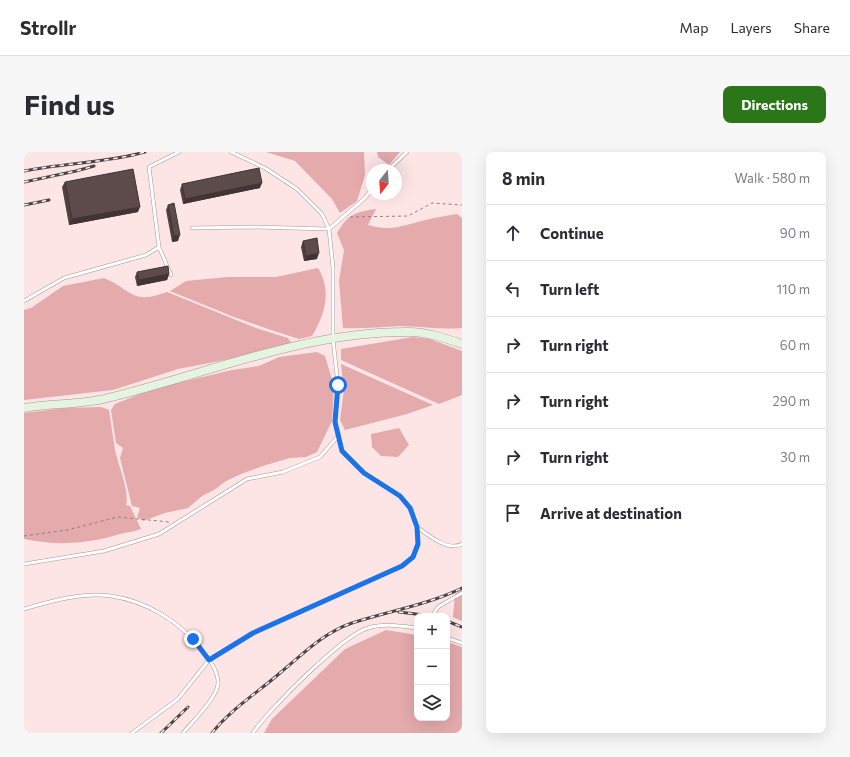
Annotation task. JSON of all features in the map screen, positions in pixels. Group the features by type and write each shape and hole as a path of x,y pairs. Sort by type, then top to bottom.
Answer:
{"street":[{"path":"24,408 106,399 215,367 312,342 410,332 430,334 462,344"}],"lane":[{"path":"171,275 159,247 149,167 179,152"},
{"path":"132,733 178,699 209,660 253,633 402,566 413,557 418,544 417,527 410,508 400,496 364,473 342,451 335,422 338,385 333,339 333,268 329,229 322,214 296,189 265,168 231,152"},
{"path":"394,164 407,152"},
{"path":"192,228 251,226 329,229 366,197"},
{"path":"24,301 64,278 146,255 159,247"},
{"path":"24,564 104,551 159,534 247,479 283,472 320,457 339,435"},
{"path":"417,527 433,539 446,544 458,546 462,544"},
{"path":"434,613 438,607 462,593"},
{"path":"24,609 47,602 83,596 110,596 133,601 166,616 193,639 209,660 217,676 214,695 183,733"},
{"path":"253,733 260,721 297,684 345,641 367,628 390,625 414,628"},
{"path":"450,639 462,643"}],"path":[{"path":"342,217 408,216 432,203 462,205"},
{"path":"24,536 67,530 118,517 159,520 175,524"}],"shaded area":[{"path":"266,152 364,152 365,175 357,201 340,213 332,199 295,161"},
{"path":"377,152 400,152 390,164 378,157"},
{"path":"376,209 368,225 384,228 398,227 457,214 462,218 462,328 446,329 399,326 343,328 339,281 344,250 337,233 345,222 353,215 363,211"},
{"path":"318,268 325,285 326,294 323,311 317,328 312,336 299,339 234,317 170,291 186,281 227,277 276,277"},
{"path":"104,278 139,297 155,296 167,292 256,328 288,338 292,344 246,356 178,369 113,390 24,400 24,310 31,308 63,286"},
{"path":"413,337 430,339 462,351 462,395 439,404 341,360 341,349"},
{"path":"317,352 325,356 334,386 332,421 317,452 306,457 290,458 241,474 226,481 214,490 202,496 188,508 165,513 143,521 137,517 140,508 132,506 120,458 123,448 116,443 111,410 115,404 152,389 232,370 259,366 279,357"},
{"path":"341,364 433,405 407,414 345,430 340,420 344,390"},
{"path":"101,407 109,410 115,450 126,493 126,505 130,506 141,529 84,542 48,543 24,539 24,413 64,408"},
{"path":"399,428 409,445 398,457 381,456 372,447 371,434"},
{"path":"462,590 462,621 453,617 455,594"},
{"path":"386,630 414,635 414,721 450,721 450,643 462,647 462,733 264,733 272,719 345,649"}],"building":[{"path":"259,168 262,183 185,199 182,184"},
{"path":"133,169 140,207 72,219 65,182"},
{"path":"174,203 180,235 174,236 168,205"},
{"path":"317,238 319,253 306,256 303,241"},
{"path":"168,266 169,274 139,280 137,272"}],"railway":[{"path":"24,171 100,161 145,152"},
{"path":"24,182 94,166"},
{"path":"24,205 49,200"},
{"path":"212,733 227,716 332,632 352,623 435,599 462,588"},
{"path":"399,612 414,614"},
{"path":"450,622 462,627"},
{"path":"161,733 188,707"}],"route":[{"path":"193,639 209,660 253,633 402,566 413,557 418,544 417,527 410,508 400,496 364,473 342,451 335,422 338,385"}]}
